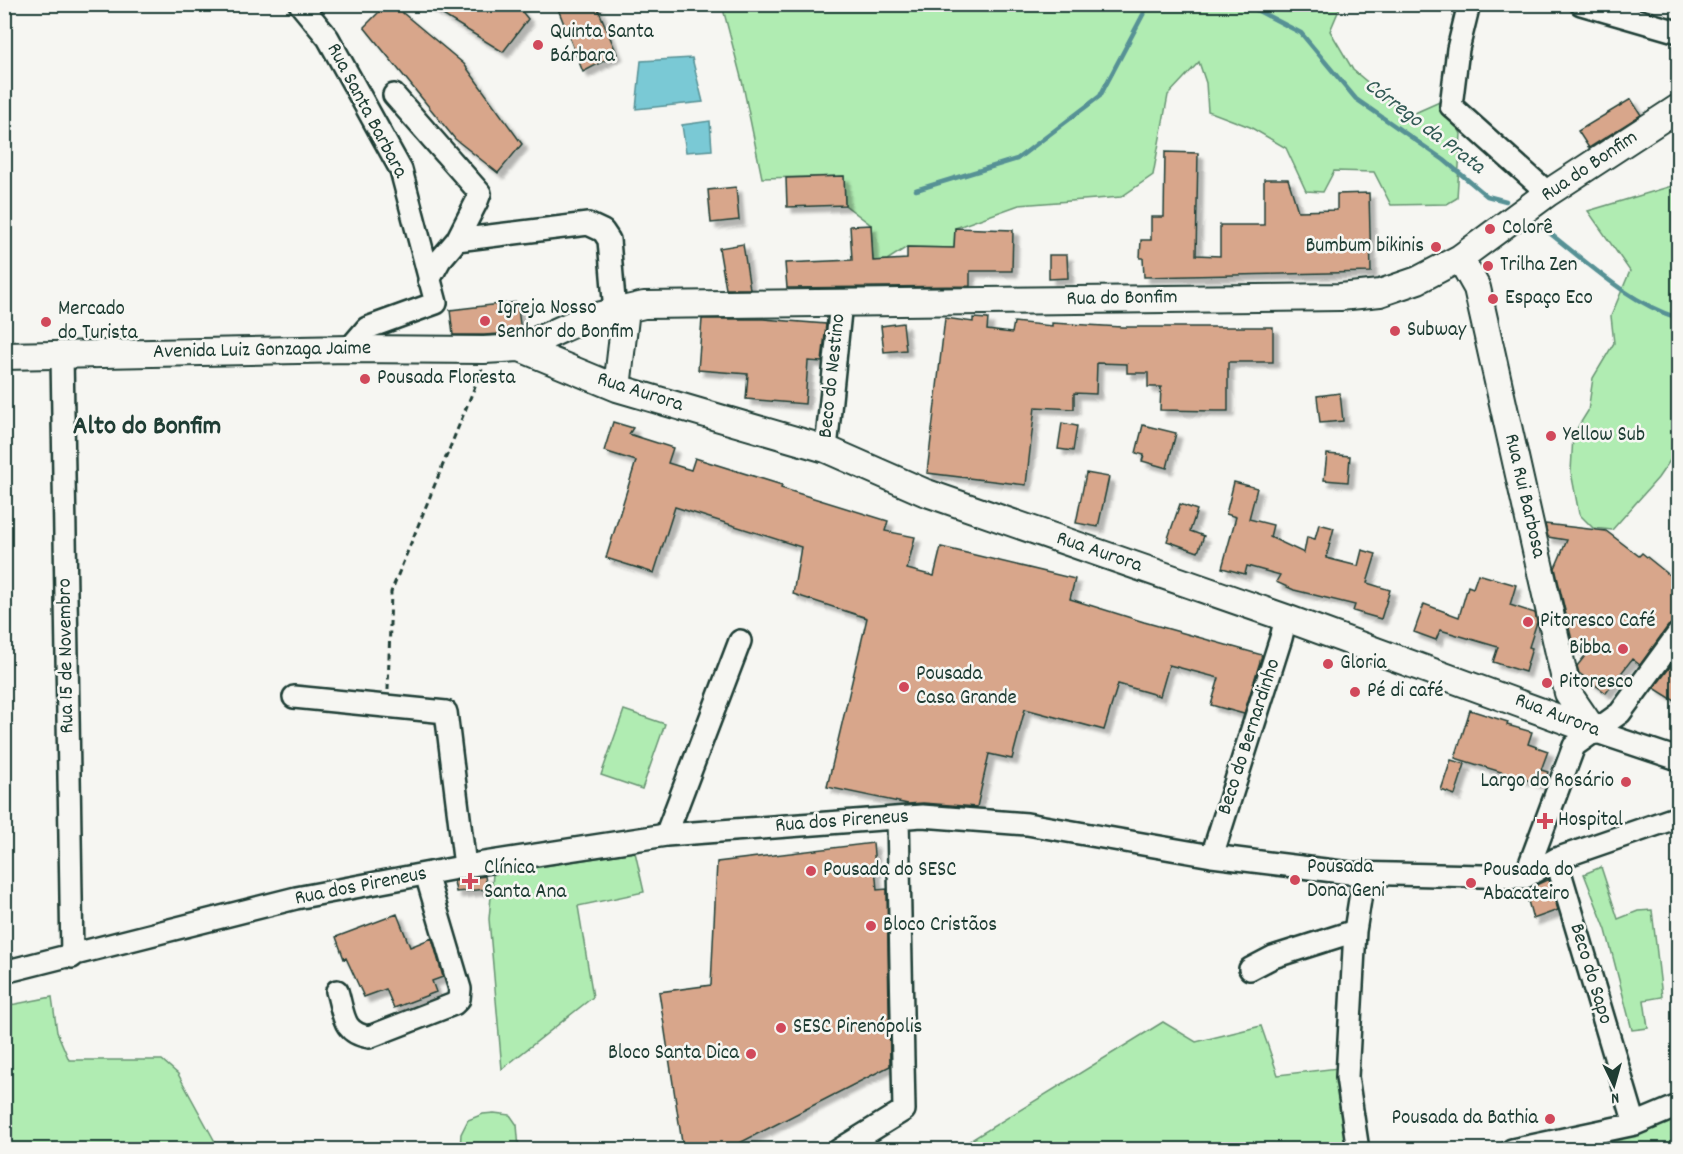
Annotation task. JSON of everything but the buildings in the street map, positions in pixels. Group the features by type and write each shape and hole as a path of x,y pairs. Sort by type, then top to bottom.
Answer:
{"main road":[{"name":"Rua do Bonfim","path":"520,348 584,319 644,305 1340,297 1380,293 1418,280 1460,258 1548,193 1678,108"},
{"name":"Rua Rui Barbosa","path":"1460,258 1477,288 1568,693 1594,730"},
{"path":"617,388 620,310"},
{"name":"Avenida Luiz Gonzaga Jaime","path":"4,356 349,348 484,350 520,348"},
{"name":"Rua Aurora","path":"520,348 617,388 826,449 924,492 1286,618 1594,730"},
{"path":"1531,706 1552,708 1568,693"}],"street":[{"name":"Rua Santa Barbara","path":"300,4 328,38 401,170 436,303 367,328 349,348"},
{"path":"1468,4 1458,49 1451,106 1548,193"},
{"path":"1581,4 1678,32"},
{"path":"394,95 480,193 458,240 440,260 429,280"},
{"path":"458,240 588,224 603,231 609,240 620,310"},
{"name":"Beco do Nestino","path":"826,449 841,302"},
{"name":"Rua 15 de Novembro","path":"62,355 72,957"},
{"name":"Beco do Bernardinho","path":"1212,856 1286,618"},
{"path":"1525,877 1574,746 1620,712 1678,634"},
{"path":"666,835 740,642"},
{"path":"294,697 446,712 465,866"},
{"name":"Rua Aurora","path":"1594,730 1678,759"},
{"name":"Rua dos Pireneus","path":"4,972 72,957 296,898 465,866 666,835 922,816 1026,824 1212,856 1364,874 1525,877"},
{"path":"1525,877 1556,859 1678,817"},
{"path":"839,1149 904,1110 898,818"},
{"name":"Beco do Sapo","path":"1556,859 1635,1124"},
{"path":"337,992 348,1028 357,1036 369,1038 454,1004 459,999 460,989 426,874"},
{"path":"1358,1149 1347,1077 1355,931 1364,874"},
{"path":"1250,969 1273,957 1355,931"},
{"path":"1512,1149 1635,1124 1678,1107"}],"path":[{"path":"388,707 391,592 481,375 484,350"}],"green space":[{"path":"722,5 1341,5 1330,31 1353,70 1408,116 1444,100 1461,134 1457,198 1447,204 1391,205 1374,172 1334,171 1323,192 1306,191 1286,148 1250,127 1208,111 1206,83 1199,62 1168,95 1153,175 1121,197 1019,205 955,228 954,248 907,247 887,260 873,261 871,225 845,205 844,176 762,178 743,85"},
{"path":"1678,186 1678,460 1673,456 1658,478 1612,530 1593,528 1579,514 1571,472 1573,435 1588,411 1593,378 1614,343 1611,316 1630,271 1588,211"},
{"path":"624,710 665,724 642,789 601,775"},
{"path":"635,852 644,892 578,906 593,997 502,1069 489,919 493,874"},
{"path":"1601,867 1618,919 1638,911 1652,910 1662,997 1644,1000 1648,1028 1632,1030 1606,930 1584,874"},
{"path":"52,997 57,1032 69,1060 162,1060 178,1074 219,1149 5,1149 5,1006"},
{"path":"1163,1022 1196,1042 1261,1026 1278,1075 1338,1068 1349,1150 955,1150"},
{"path":"1678,1106 1678,1149 1513,1150"},
{"path":"483,1114 510,1115 517,1125 519,1149 460,1149 461,1134 468,1120"}],"water":[{"path":"692,58 703,102 636,109 641,61"},
{"path":"710,121 712,150 686,152 682,125"}],"waterway":[{"path":"916,190 1017,159 1100,96 1146,9 1155,4"},
{"name":"Córrego da Prata","path":"1245,4 1301,33 1356,99 1444,160 1487,196 1506,201"},
{"name":"Córrego da Prata","path":"1543,228 1624,291 1641,302 1678,318"}],"place":[{"name":"Quinta Santa Bárbara","path":"538,45"},
{"name":"Colorê","path":"1490,229"},
{"name":"Bumbum bikinis","path":"1436,247"},
{"name":"Trilha Zen","path":"1488,266"},
{"name":"Espaço Eco","path":"1493,299"},
{"name":"Igreja Nosso Senhor do Bonfim","path":"485,321"},
{"name":"Mercado do Turista","path":"46,322"},
{"name":"Subway","path":"1395,331"},
{"name":"Pousada Floresta","path":"365,379"},
{"name":"Yellow Sub","path":"1551,436"},
{"name":"Pitoresco Café","path":"1528,622"},
{"name":"Bibba","path":"1623,649"},
{"name":"Gloria","path":"1328,664"},
{"name":"Pitoresco","path":"1547,683"},
{"name":"Pousada Casa Grande","path":"904,687"},
{"name":"Pé di café","path":"1355,692"},
{"name":"Largo do Rosário","path":"1626,782"},
{"name":"Hospital","path":"1545,821"},
{"name":"Pousada do SESC","path":"811,871"},
{"name":"Pousada Dona Geni","path":"1295,880"},
{"name":"Clínica Santa Ana","path":"470,881"},
{"name":"Pousada do Abacateiro","path":"1471,883"},
{"name":"Bloco Cristãos","path":"871,926"},
{"name":"SESC Pirenópolis","path":"781,1028"},
{"name":"Bloco Santa Dica","path":"751,1054"},
{"name":"Pousada da Bathia","path":"1550,1119"}],"district":[{"name":"Alto do Bonfim","path":"147,427"}]}
